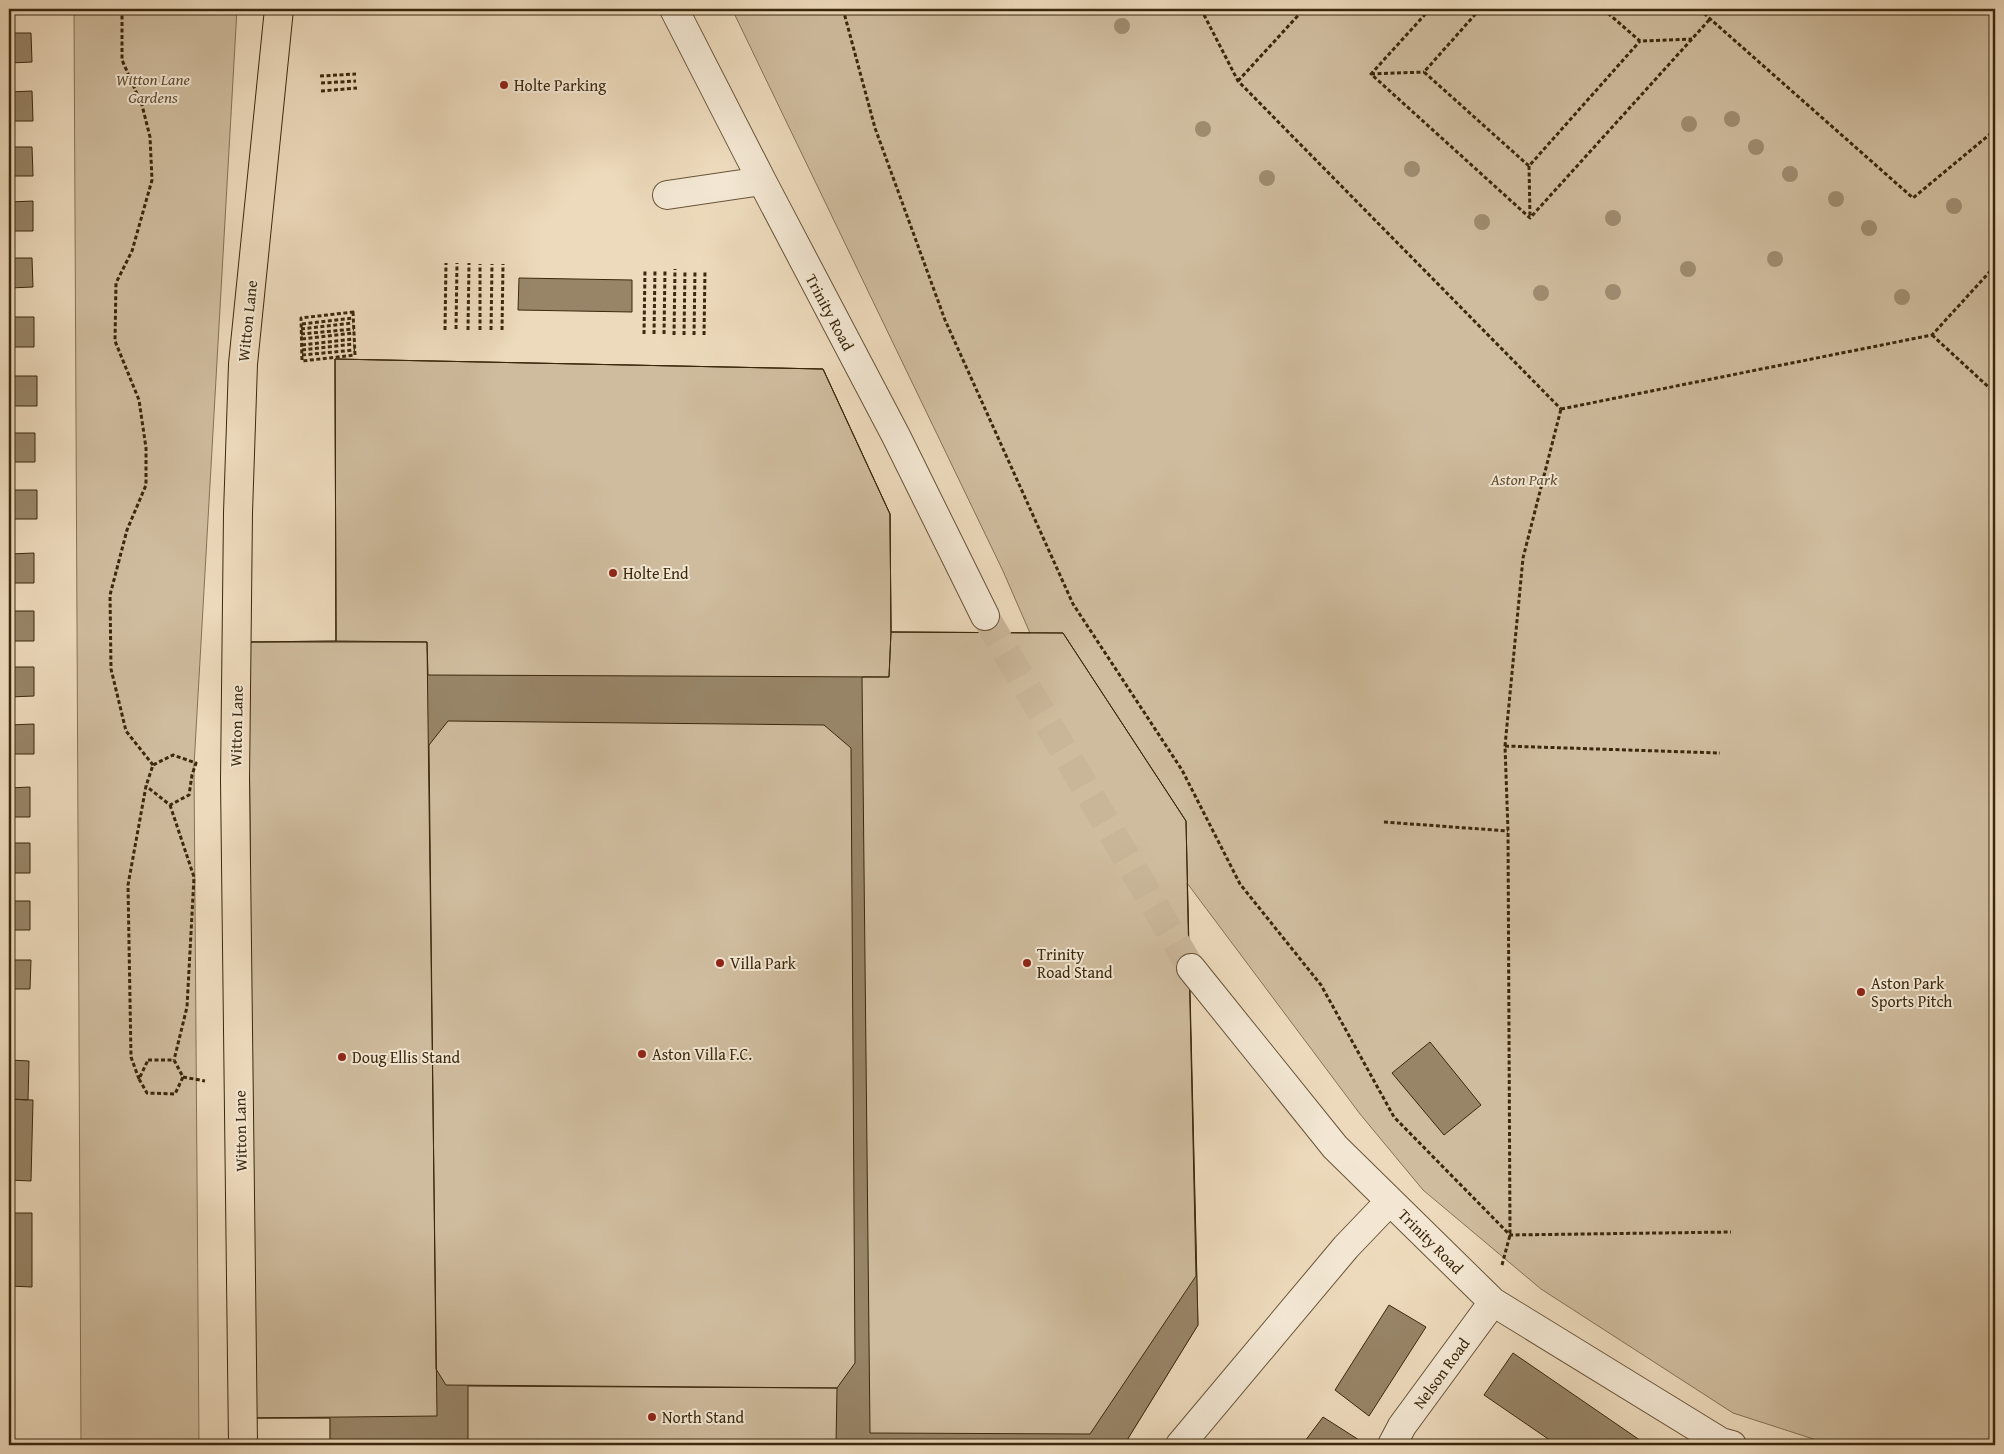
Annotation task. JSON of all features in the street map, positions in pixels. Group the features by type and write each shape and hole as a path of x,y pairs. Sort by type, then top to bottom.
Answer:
{"main road":[{"name":"Witton Lane","path":"243,1445 235,780 238,513 242,364 279,9"}],"street":[{"name":"Trinity Road","path":"674,9 896,436 985,616"},
{"path":"667,195 762,181"},
{"name":"Trinity Road","path":"1191,968 1335,1147 1493,1302 1724,1444"},
{"path":"1180,1445 1346,1247 1390,1201"},
{"name":"Nelson Road","path":"1392,1445 1402,1426 1493,1302"}],"path":[{"path":"122,9 122,60 142,105 150,137 152,180 132,251 116,283 115,341 138,400 146,448 146,485 127,530 110,595 111,669 126,731 153,765"},
{"path":"843,9 875,128 945,320 1073,604 1182,770 1240,884 1321,985 1394,1117 1510,1235 1731,1232"},
{"path":"1201,9 1238,81 1561,410"},
{"path":"1238,81 1304,9"},
{"path":"1371,74 1430,9"},
{"path":"1424,72 1480,9"},
{"path":"1603,9 1640,42"},
{"path":"1699,9 1913,198 1995,130"},
{"path":"1530,218 1710,19"},
{"path":"1530,218 1529,166 1640,42 1692,39"},
{"path":"1371,74 1424,72 1529,166"},
{"path":"320,76 356,74"},
{"path":"1371,74 1530,218"},
{"path":"321,83 356,81"},
{"path":"321,90 357,88"},
{"path":"445,330 446,263"},
{"path":"456,330 457,263"},
{"path":"468,330 469,263"},
{"path":"480,264 480,330"},
{"path":"491,330 492,264"},
{"path":"502,330 503,264"},
{"path":"1561,410 1932,336 1995,266"},
{"path":"644,334 645,269"},
{"path":"654,334 655,269"},
{"path":"664,334 665,269"},
{"path":"674,334 675,269"},
{"path":"684,335 685,270"},
{"path":"694,335 695,270"},
{"path":"704,335 705,270"},
{"path":"353,318 353,323 355,350 302,355 301,324 353,318"},
{"path":"301,329 353,323"},
{"path":"301,334 354,329"},
{"path":"302,339 354,333"},
{"path":"1932,336 1995,393"},
{"path":"302,344 354,339"},
{"path":"302,350 354,344"},
{"path":"1510,1235 1508,831 1505,746 1523,558 1561,410"},
{"path":"1505,746 1720,753"},
{"path":"146,786 170,805 194,877 187,1007 174,1060 183,1077 174,1094 146,1092 131,1056 128,885 146,786 153,765 173,755 196,763 189,794 170,805"},
{"path":"1384,822 1508,831"},
{"path":"139,1079 148,1060 174,1060"}],"green space":[{"name":"Witton Lane Gardens","path":"74,9 237,9 194,766 199,1445 81,1445"},
{"name":"Aston Park","path":"732,9 1995,9 1995,1445 1832,1445 1733,1413 1541,1289 1423,1190 1360,1114 1187,883 1198,1325 1124,1445 330,1445 330,1418 252,1418 249,642 336,641 335,359 823,369 890,514 891,632 1030,633 1003,571"}],"building":[{"path":"9,33 31,33 32,62 9,63"},
{"path":"32,91 33,121 9,121 9,92"},
{"path":"9,147 32,147 33,176 9,176"},
{"path":"33,201 33,231 9,231 9,202"},
{"path":"9,258 32,258 33,287 9,288"},
{"path":"519,278 632,280 632,312 518,310"},
{"path":"9,317 34,317 34,347 9,347"},
{"name":"Villa Park","path":"335,359 823,369 890,514 891,632 1063,633 1186,821 1198,1325 1124,1445 330,1445 330,1418 252,1418 249,642 336,641","holes":["448,721 824,725 851,748 855,1363 837,1388 446,1385 436,1369 429,745"]},
{"name":"Holte End","path":"335,359 823,369 890,514 891,632 889,677 428,675 427,642 336,641"},
{"path":"9,376 37,376 37,406 9,406"},
{"path":"9,433 35,433 35,462 9,462"},
{"path":"9,490 37,490 37,519 9,519"},
{"path":"34,553 34,583 9,583 9,554"},
{"path":"9,611 34,611 34,641 9,641"},
{"name":"Trinity Road Stand","path":"891,632 1063,633 1186,821 1196,1276 1090,1434 870,1433 862,677 889,677"},
{"name":"Doug Ellis Stand","path":"249,642 427,642 437,1416 252,1418"},
{"path":"9,667 34,667 34,696 9,697"},
{"path":"34,724 34,754 9,754 9,725"},
{"path":"30,787 30,817 9,817 9,788"},
{"path":"9,843 30,843 30,873 9,873"},
{"path":"9,901 30,901 30,930 9,930"},
{"path":"9,960 31,960 30,989 9,989"},
{"path":"1430,1042 1481,1105 1444,1135 1392,1073"},
{"path":"9,1060 29,1061 28,1100 9,1099"},
{"path":"9,1099 33,1100 31,1181 9,1180"},
{"path":"9,1213 32,1213 32,1287 9,1286"},
{"path":"1389,1305 1426,1327 1369,1416 1335,1390"},
{"path":"1513,1353 1647,1445 1557,1445 1484,1395"},
{"name":"North Stand","path":"468,1386 837,1388 836,1445 468,1445"},
{"path":"1323,1417 1367,1445 1302,1445"}],"tunnel":[{"path":"985,616 1191,968"}],"place":[{"name":"Holte Parking","path":"504,85"},
{"name":"Holte End","path":"613,573"},
{"name":"Villa Park","path":"720,963"},
{"name":"Trinity Road Stand","path":"1027,963"},
{"name":"Aston Park Sports Pitch","path":"1861,992"},
{"name":"Aston Villa F.C.","path":"642,1054"},
{"name":"Doug Ellis Stand","path":"342,1057"},
{"name":"North Stand","path":"652,1417"}]}
